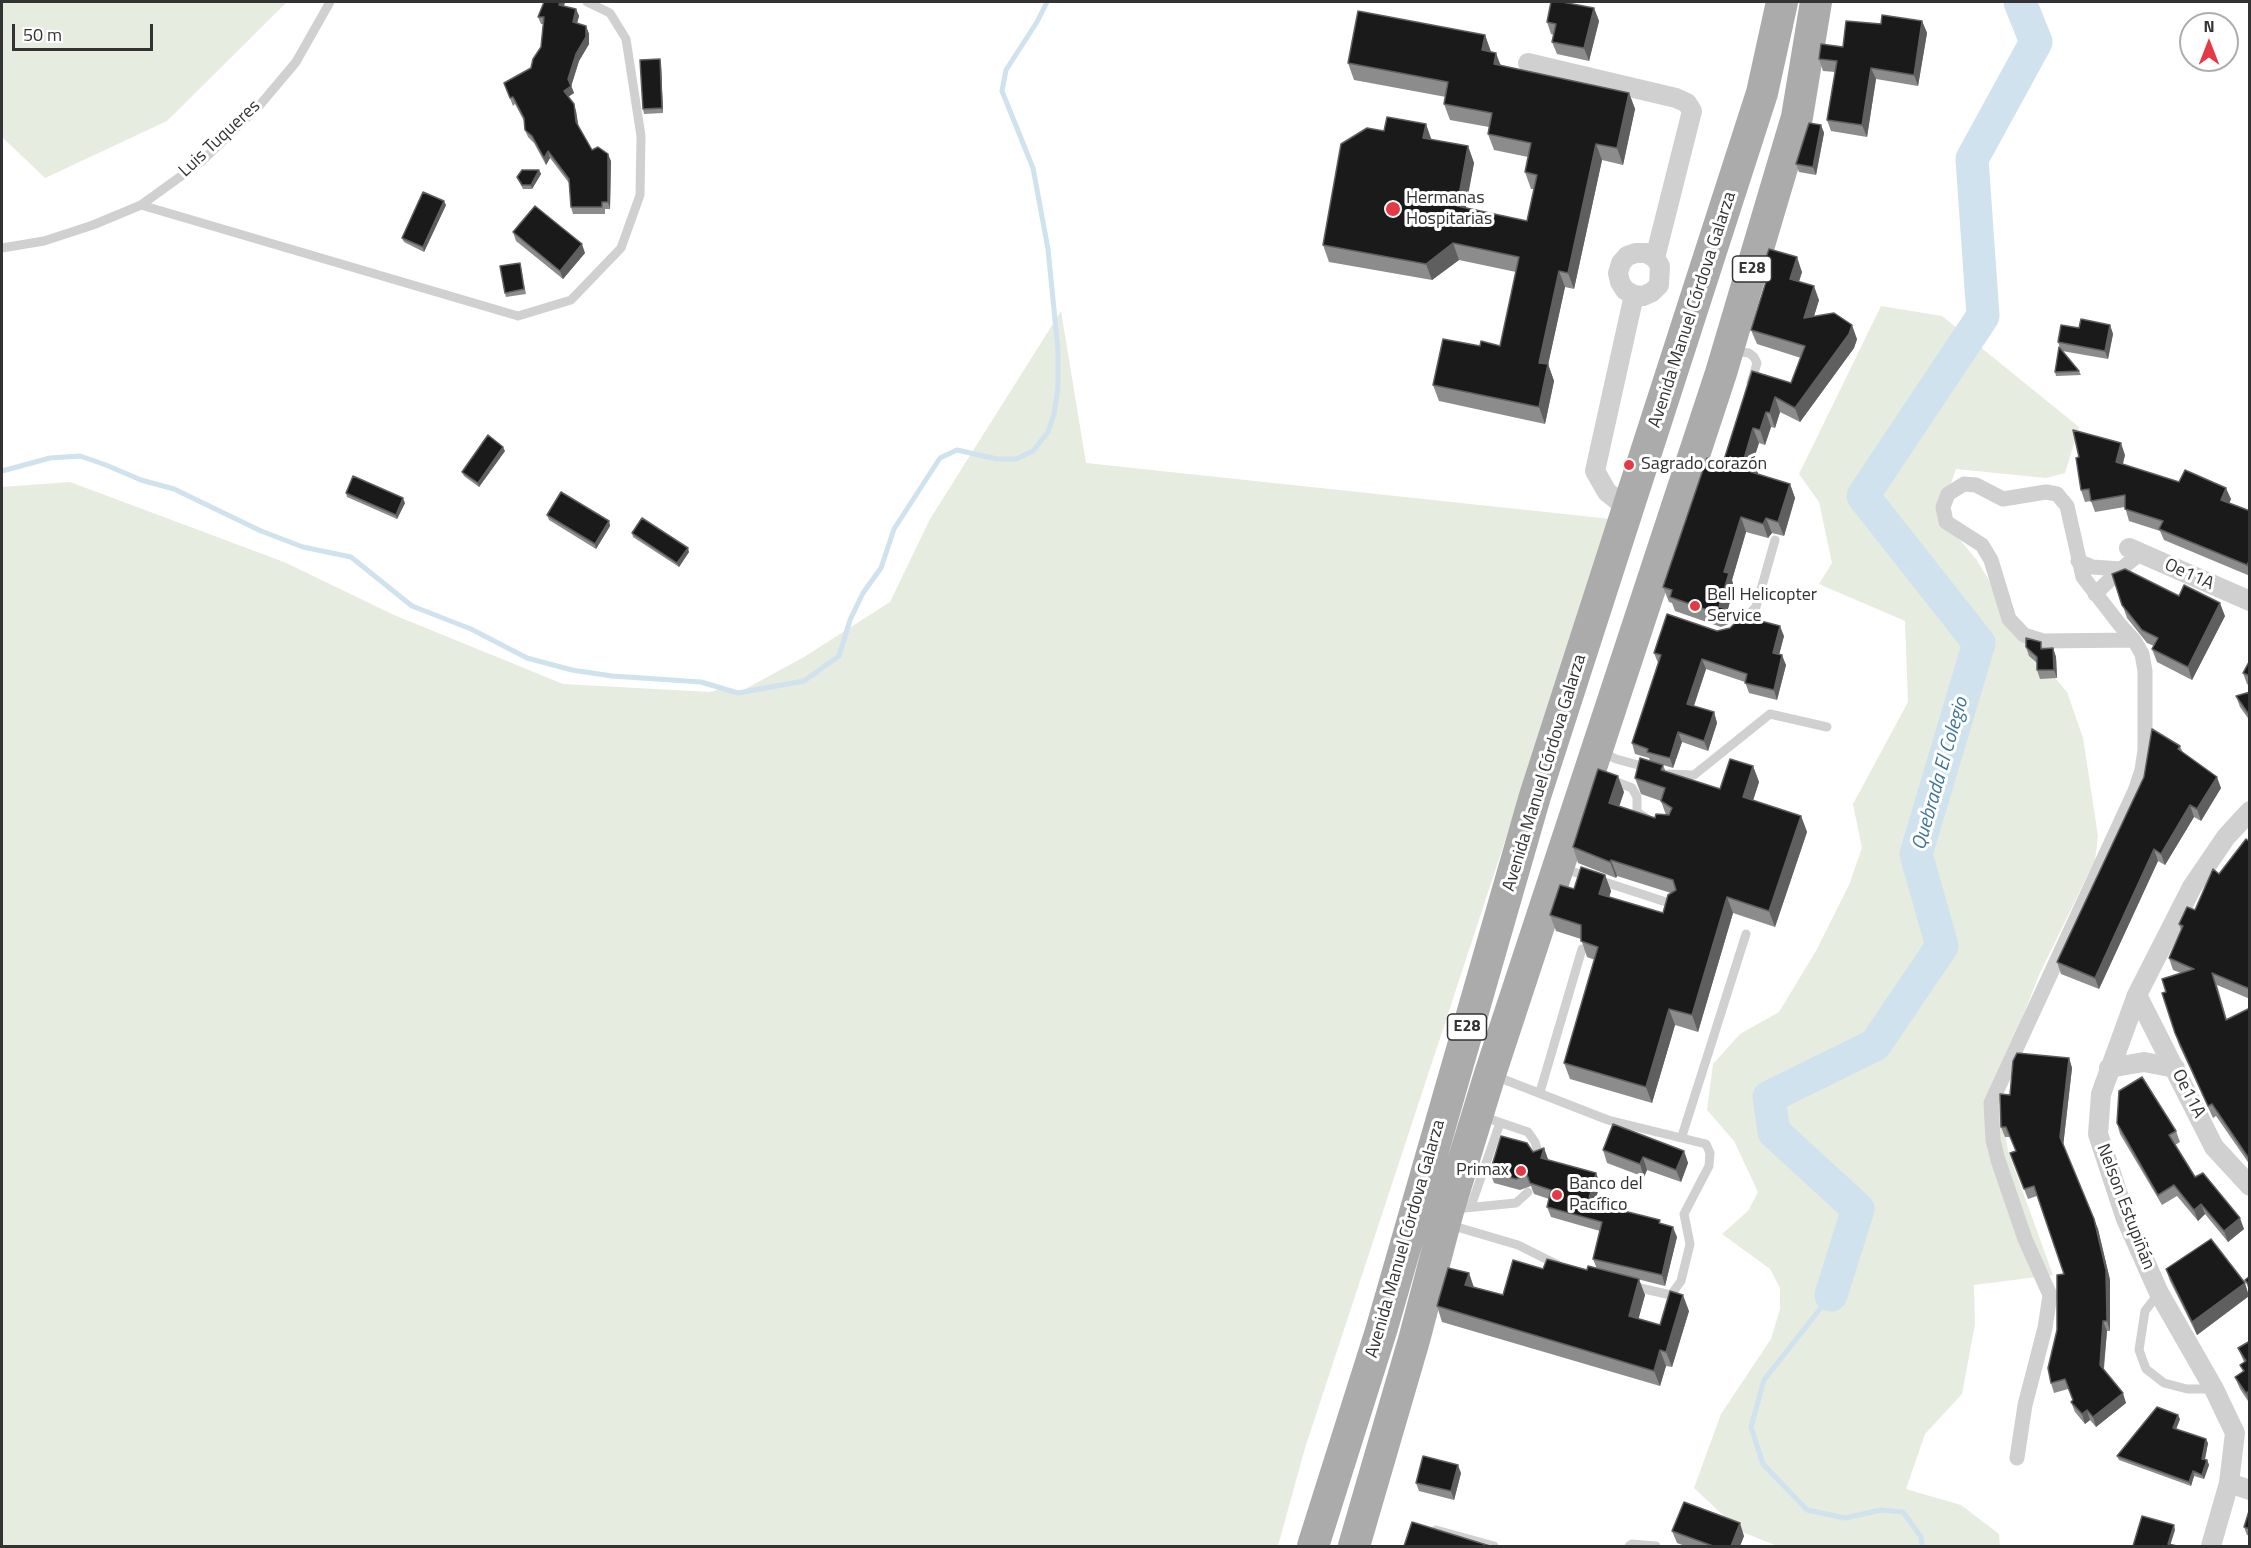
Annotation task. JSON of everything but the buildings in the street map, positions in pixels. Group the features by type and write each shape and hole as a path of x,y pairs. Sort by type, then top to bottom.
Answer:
{"main road":[{"name":"Avenida Manuel Córdova Galarza","path":"1313,1546 1381,1330 1535,796 1630,510 1762,93 1782,2"},
{"name":"Avenida Manuel Córdova Galarza","path":"1354,1546 1414,1341 1455,1214 1489,1119 1490,1074 1557,867 1648,609 1728,350 1797,117 1816,2"},
{"path":"1630,510 1670,532"},
{"path":"1381,1330 1414,1341"}],"street":[{"path":"1528,63 1676,98 1687,103 1692,111 1654,258"},
{"path":"1636,253 1654,258 1660,266 1659,285 1652,292 1643,296 1634,295 1620,282 1618,273 1621,263 1627,256 1636,253"},
{"path":"1630,510 1607,492 1595,471 1634,295"},
{"path":"2017,1458 2025,1405 2045,1328 2050,1295 2025,1239 1998,1160 1993,1140 1990,1103 2071,925 2129,805 2142,770 2145,750 2145,671 2142,654 2134,640 2083,577 2067,506 2057,494 2046,492 2003,499 1976,485 1964,484 1952,490 1945,499 1946,522 1982,545 1991,560 2009,619 2024,635 2043,641 2134,640"},
{"path":"2095,594 2121,569 2135,551"},
{"name":"Oe11A","path":"2135,551 2250,601"},
{"path":"2078,561 2092,567 2121,569"},
{"name":"Nelson Estupiñán","path":"2211,1546 2229,1483 2235,1433 2214,1389 2158,1293 2126,1219 2098,1134 2101,1094 2137,995 2192,887 2226,837 2250,811"},
{"name":"Oe11A","path":"2137,995 2214,1147 2250,1186"},
{"path":"2109,1068 2144,1062 2175,1068"},
{"path":"2229,1483 2250,1490"}],"lane":[{"name":"Luis Tuqueres","path":"2,248 54,238 141,205 202,161 259,106 296,62 330,2"},
{"path":"141,205 518,316 571,300 621,248 640,195 641,136 626,39 610,13 587,2"},
{"path":"1728,350 1749,353 1754,357 1757,363 1749,389"},
{"path":"1730,633 1756,607 1775,540"},
{"path":"1594,761 1616,759 1677,776 1695,775 1770,714 1827,727"},
{"path":"1594,761 1632,788 1637,797 1637,812 1660,823"},
{"path":"1557,867 1676,905"},
{"path":"1682,1136 1746,934"},
{"path":"1540,1092 1582,949"},
{"path":"1490,1074 1608,1120 1682,1136 1706,1144 1710,1153 1702,1180 1684,1214 1690,1244 1681,1281 1671,1295 1623,1284"},
{"path":"1489,1119 1528,1132 1535,1142 1539,1156"},
{"path":"1455,1214 1516,1203 1528,1192"},
{"path":"1455,1214 1569,1269"},
{"path":"2158,1293 2145,1311 2139,1350 2146,1369 2164,1383 2187,1389 2214,1389"},
{"path":"1425,1527 1494,1546"},
{"path":"1629,1546 1632,1544 1656,1546"}],"shaded area":[{"path":"2,2 287,2 167,121 45,178 2,137"},
{"path":"1881,306 1942,316 2079,427 2065,473 2046,478 1956,469 1947,495 1954,533 1976,559 2032,651 2067,692 2083,738 2098,836 2095,860 2039,975 1997,1082 2008,1151 2053,1275 1974,1285 1975,1324 1962,1394 1925,1434 1906,1489 1961,1505 1999,1534 2000,1546 1777,1546 1740,1531 1694,1488 1721,1414 1771,1339 1780,1309 1780,1288 1770,1269 1722,1234 1748,1211 1758,1192 1734,1141 1707,1110 1713,1064 1740,1034 1779,1012 1816,951 1849,885 1862,848 1853,804 1908,702 1905,621 1819,584 1832,563 1819,502 1799,474"},
{"path":"1061,311 1086,463 1611,519 1305,1448 1278,1546 2,1546 2,487 70,482 284,562 394,615 563,684 710,692 720,689 738,693 804,657 890,602 930,519"}],"waterway":[{"path":"2,471 50,458 80,456 106,465 141,480 174,489 261,531 303,547 351,557 412,606 471,629 527,658 572,670 612,676 701,682 738,693 804,681 839,656 850,620 863,593 881,568 894,529 940,458 957,450 997,459 1016,459 1033,451 1048,432 1054,414 1058,388 1058,350 1048,249 1033,168 1002,91 1006,70 1047,2"},
{"name":"Quebrada El Colegio","path":"1831,1295 1858,1209 1774,1132 1769,1097 1875,1045 1942,946 1916,854 1979,643 1863,496 1983,316 1972,159 2036,42 2020,2"},
{"name":"Quebrada El Colegio","path":"1831,1295 1764,1380 1751,1427 1763,1464 1807,1510 1845,1518 1881,1510 1903,1512 1921,1537 1922,1546"}],"place":[{"name":"Hermanas Hospitarias","path":"1393,209"},
{"name":"Sagrado corazón","path":"1629,465"},
{"name":"Bell Helicopter Service","path":"1695,606"},
{"name":"Primax","path":"1521,1171"},
{"name":"Banco del Pacífico","path":"1557,1195"}]}
